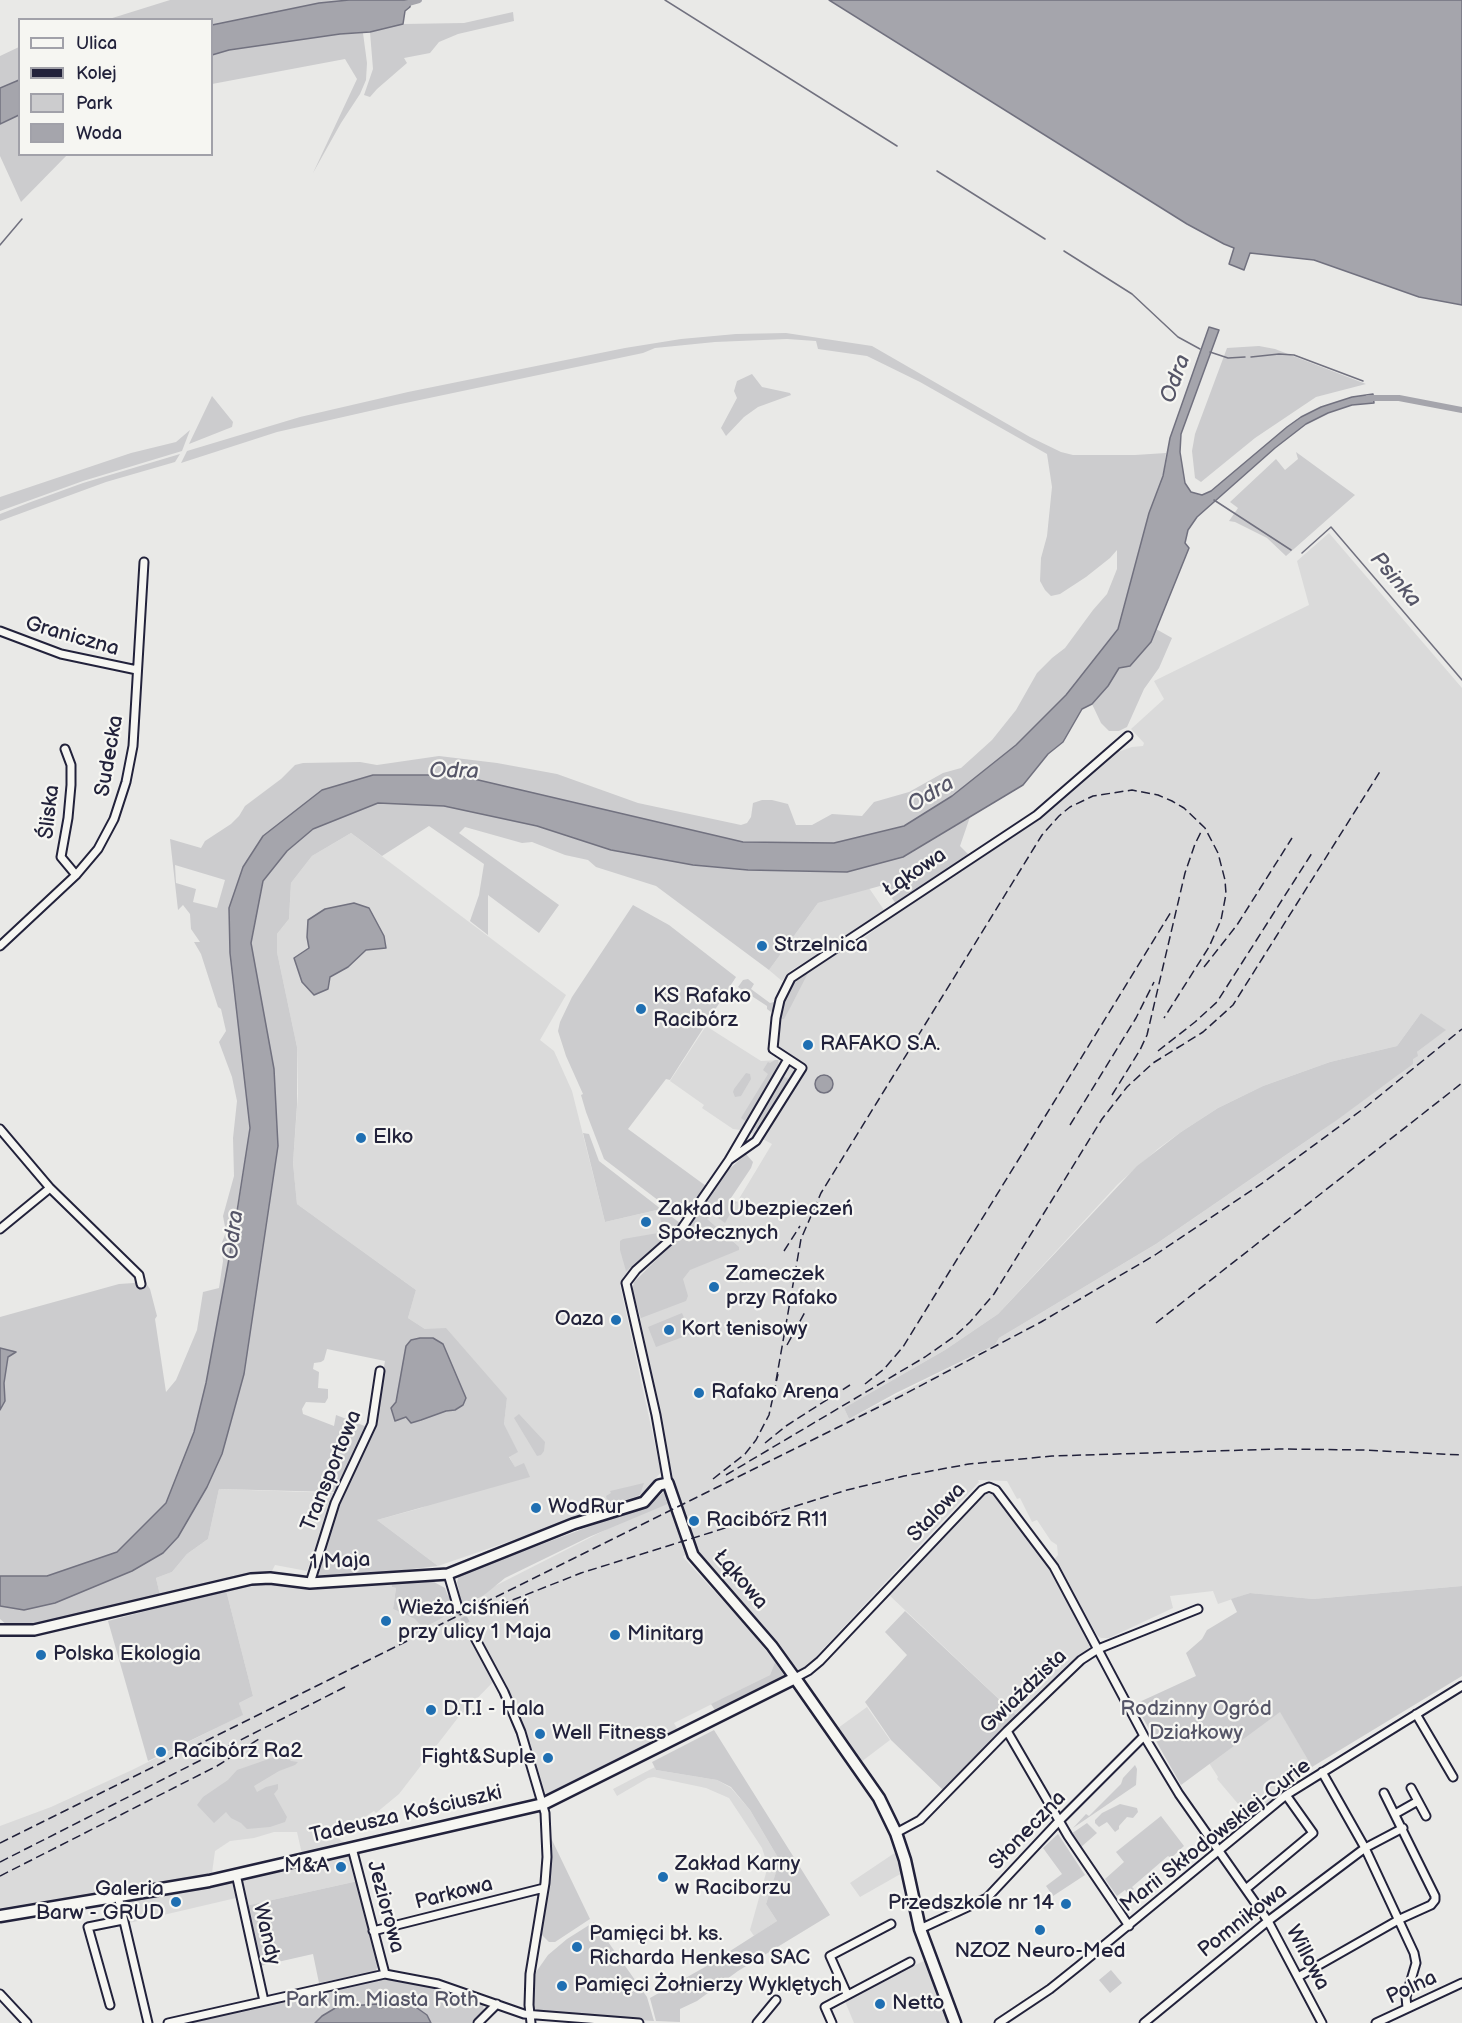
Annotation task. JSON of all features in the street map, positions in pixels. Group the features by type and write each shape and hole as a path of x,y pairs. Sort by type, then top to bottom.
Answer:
{"main road":[{"name":"Tadeusza Kościuszki","path":"0,1916 236,1874 543,1804 795,1678"},
{"name":"Łąkowa","path":"795,1678 879,1798 896,1833 906,1860 920,1929 954,2022"}],"street":[{"name":"Sudecka","path":"0,946 76,875 98,849 114,819 126,782 133,746 144,562"},
{"name":"Graniczna","path":"0,631 61,654 137,670"},
{"name":"Łąkowa","path":"729,1160 756,1141 802,1068 773,1049 780,1000 791,978 1037,815 1128,736"},
{"name":"Śliska","path":"65,749 71,765 71,785 61,857 76,875"},
{"name":"Łąkowa","path":"789,1059 729,1160 680,1231 636,1270 626,1283 668,1483 693,1555 772,1646 795,1678"},
{"path":"0,1129 50,1188 139,1275 141,1284"},
{"path":"741,1137 756,1141"},
{"path":"741,1137 747,1147"},
{"path":"0,1229 50,1188"},
{"name":"Transportowa","path":"310,1583 335,1503 372,1424 380,1371"},
{"name":"1 Maja","path":"0,1630 34,1630 251,1579 270,1578 310,1583 448,1574 573,1524 644,1502 659,1485 668,1483"},
{"name":"Stalowa","path":"795,1678 813,1667 956,1516 982,1490 988,1487 996,1490 1002,1496 1054,1567 1098,1649"},
{"path":"448,1574 458,1608"},
{"name":"Gwiaździsta","path":"896,1833 920,1820 1007,1731 1081,1660 1098,1649 1198,1609"},
{"path":"475,1638 512,1710 543,1804 547,1857 530,1974 531,2019"},
{"name":"Willowa","path":"1098,1649 1144,1736 1179,1794 1268,1921 1322,2023"},
{"name":"Marii Skłodowskiej-Curie","path":"999,2023 1050,1989 1130,1926 1286,1795 1462,1686"},
{"path":"1416,1714 1453,1777"},
{"path":"1007,1731 1059,1821 1130,1926"},
{"name":"Słoneczna","path":"920,1929 987,1898 1059,1821 1144,1736"},
{"path":"1322,1772 1365,1848 1400,1919 1416,1958 1406,1997 1407,2008"},
{"path":"1411,1788 1426,1816"},
{"path":"1298,1977 1400,1919 1431,1905 1436,1898 1384,1793"},
{"path":"1247,1888 1313,1833 1286,1795"},
{"path":"1395,1814 1418,1801"},
{"name":"Pomnikowa","path":"1144,2023 1268,1921 1365,1848 1402,1828"},
{"name":"Jeziorowa","path":"352,1848 386,1974"},
{"name":"Wandy","path":"236,1874 264,2001"},
{"name":"Parkowa","path":"373,1931 544,1888"},
{"path":"118,1896 148,2023"},
{"path":"110,2005 88,1927 123,1920"},
{"path":"848,1994 830,1956 891,1924"},
{"path":"832,2023 825,2007 910,1962"},
{"path":"168,2023 386,1974 438,1984 497,2004 531,2019 639,2023"},
{"name":"Polna","path":"1376,2023 1462,1983"},
{"path":"0,1994 27,2023"},
{"path":"758,2023 776,2000"},
{"path":"478,2023 497,2004"}],"shaded area":[{"path":"1329,533 1462,688 1462,1586 1313,1599 1250,1593 1218,1604 1213,1591 1170,1596 1173,1608 1109,1638 1101,1638 1097,1635 1054,1560 1058,1555 1057,1545 1051,1541 1037,1520 1032,1522 1020,1498 1017,1499 1007,1481 978,1480 979,1482 798,1674 699,1556 674,1482 636,1299 710,1216 714,1215 725,1222 772,1144 748,1131 733,1129 702,1108 704,1105 670,1081 706,1026 761,1061 778,1060 776,1040 780,1013 803,971 859,938 860,941 1020,831 1051,809 1112,754 1143,746 1144,743 1131,729 1164,699 1154,681 1309,605 1297,561","holes":["1421,1013 1445,1030 1417,1052 1399,1074 1321,1131 1156,1244 999,1338 995,1345 849,1419 844,1408 945,1350 998,1314 1118,1184 1181,1132 1218,1108 1263,1086 1330,1062 1397,1046"]},
{"path":"351,833 566,995 540,1040 554,1051 572,1091 605,1222 661,1209 681,1225 653,1254 633,1268 620,1285 661,1472 641,1496 438,1566 377,1520 421,1508 515,1468 509,1456 517,1452 504,1424 507,1398 425,1329 408,1318 416,1290 297,1204 293,1163 298,1094 297,1047 277,952 277,934 289,919 291,883 312,856"},
{"path":"869,888 886,913 790,971 782,981 769,970 818,903"},
{"path":"219,1489 334,1493 307,1571 275,1565 271,1573 239,1576 160,1595 156,1578 172,1572 187,1554 208,1539"},
{"path":"989,1489 999,1498 1043,1556 1092,1645 1018,1717 888,1594 981,1491"},
{"path":"669,1502 688,1552 683,1557 748,1628 775,1662 770,1675 674,1723 678,1730 668,1735 669,1738 550,1797 546,1796 516,1708 477,1636 472,1640 494,1681 457,1719 399,1794 376,1813 374,1811 349,1824 334,1826 334,1832 341,1841 349,1844 302,1854 297,1832 274,1832 254,1838 230,1841 215,1851 212,1873 0,1908 0,1826 51,1807 132,1770 242,1715 239,1703 253,1696 226,1590 257,1583 310,1588 391,1583 392,1587 396,1588 393,1609 416,1619 422,1627 444,1617 442,1612 456,1610 468,1603 469,1605 484,1596 489,1589 611,1527"},
{"path":"867,1707 890,1740 861,1762 838,1728"},
{"path":"1280,1711 1312,1767 1250,1818 1217,1779 1209,1763"},
{"path":"655,1767 656,1770 717,1780 731,1788 750,1810 777,1856 776,1872 766,1904 777,1921 754,1936 750,1930 768,1866 762,1848 729,1798 706,1788 654,1777 648,1778 617,1796 613,1789"},
{"path":"350,1852 358,1881 245,1906 240,1878"},
{"path":"896,1852 899,1853 904,1872 860,1897 850,1883"},
{"path":"232,1882 236,1898 129,1923 123,1902"},
{"path":"928,1959 950,2023 854,2023 844,1999"}],"green space":[{"path":"170,0 348,0 321,3 213,25 213,18 112,18"},
{"path":"513,12 514,21 458,34 439,42 430,53 404,58 407,63 370,97 364,95 373,69 370,32 403,24 464,23"},
{"path":"363,33 367,63 366,80 313,173 357,79 345,59 213,84 213,55 229,50 340,34"},
{"path":"18,47 18,80 0,88 0,56"},
{"path":"18,115 18,156 66,156 21,202 0,156 0,124"},
{"path":"786,333 872,346 1030,437 1061,452 1073,455 1166,453 1163,476 1149,513 1118,628 1066,695 1016,745 952,796 904,826 834,843 743,842 640,820 457,775 373,775 243,867 229,908 230,953 250,1128 222,1301 194,1432 166,1503 117,1552 47,1576 0,1576 0,1317 119,1284 134,1283 140,1275 150,1289 157,1316 155,1319 166,1392 176,1380 197,1330 203,1292 219,1288 223,1261 221,1245 226,1232 223,1216 234,1176 233,1138 237,1101 232,1077 219,1042 226,1031 221,1009 218,1007 201,954 194,942 200,942 191,929 190,914 183,905 178,910 170,839 201,848 205,841 231,824 245,806 281,779 295,765 360,762 377,765 439,756 497,763 557,774 638,803 741,825 747,823 751,817 753,803 762,800 788,804 796,825 812,825 832,814 862,816 874,802 909,792 943,773 961,768 992,740 1016,710 1037,673 1065,648 1107,594 1117,569 1117,550 1086,577 1060,594 1051,596 1040,581 1041,558 1047,536 1052,487 1047,454 920,382 867,356 818,349 816,341 787,339 715,342 655,348 643,353 277,432 181,463 187,451 300,417 408,392 625,348 681,339 736,334","holes":["175,865 225,880 217,908 193,902 196,889 176,883"]},
{"path":"1259,346 1275,349 1366,384 1316,397 1255,438 1201,482 1195,478 1192,451 1195,434 1227,348"},
{"path":"752,374 762,387 791,395 758,407 744,417 726,436 721,428 737,398 734,391 737,381"},
{"path":"212,396 233,422 232,427 189,444"},
{"path":"190,430 182,451 83,481 0,511 0,497 131,453 176,442"},
{"path":"1296,452 1355,495 1286,556 1267,538 1229,521 1238,508 1230,502 1276,459 1285,470 1298,459"},
{"path":"180,454 175,462 106,482 0,521 0,514 28,503 83,483"},
{"path":"1156,629 1172,638 1159,668 1144,689 1127,727 1119,731 1109,731 1101,723 1092,704 1108,686 1119,668 1130,666 1151,642"},
{"path":"378,803 444,806 537,826 611,850 693,865 748,870 903,857 970,817 960,846 970,856 896,904 885,888 880,886 818,903 769,970 656,886 596,867 588,860 565,855 532,842 522,843 465,827 459,833 559,905 539,933 488,895 488,935 470,921 479,895 484,864 429,826 382,856 351,833 312,856 291,883 289,919 277,934 277,952 297,1047 297,1105 293,1163 297,1204 416,1290 408,1318 425,1329 446,1328 507,1398 504,1424 518,1452 509,1457 515,1467 524,1463 530,1477 377,1520 438,1566 318,1580 315,1576 343,1496 334,1492 219,1489 208,1539 187,1554 172,1572 156,1578 160,1595 40,1626 7,1625 0,1619 0,1606 24,1610 55,1603 132,1571 163,1553 178,1537 222,1454 244,1374 278,1146 274,1069 251,943 263,881 287,851 313,829","holes":["327,1349 385,1361 370,1428 336,1415 334,1426 303,1414 302,1409 306,1402 325,1403 328,1398 328,1389 318,1388 319,1372 313,1369 314,1363 324,1360"]},
{"name":"KS Rafako Racibórz","path":"633,905 669,925 736,977 670,1080 666,1079 628,1129 706,1186 684,1220 604,1159 586,1112 581,1095 583,1094 558,1031 572,997"},
{"path":"805,971 808,973 790,1008 784,1019 779,1019 782,1004 792,982"},
{"path":"748,979 754,984 751,989 770,1003 774,1002 775,1007 771,1012 767,1006 738,987 743,980"},
{"path":"1421,1013 1446,1030 1417,1052 1418,1056 1413,1059 1413,1064 1337,1120 1156,1244 999,1338 995,1345 896,1393 849,1419 844,1408 945,1350 998,1314 1137,1166 1181,1132 1218,1108 1263,1086 1330,1062 1397,1046"},
{"path":"778,1060 779,1071 747,1122 741,1118 768,1074 763,1070 768,1062"},
{"path":"746,1073 750,1074 751,1079 741,1096 735,1097 734,1089"},
{"path":"782,1075 791,1081 760,1131 751,1125"},
{"path":"583,1133 589,1134 599,1161 661,1209 605,1222"},
{"path":"746,1154 753,1162 731,1198 737,1202 725,1223 714,1215 707,1219 739,1247 739,1250 690,1270 683,1279 688,1296 686,1301 641,1318 632,1291 634,1282 685,1231 724,1174"},
{"path":"659,1214 668,1214 680,1223 679,1230 663,1229"},
{"path":"669,1233 670,1236 626,1271 620,1241"},
{"name":"Kort tenisowy","path":"682,1313 691,1334 656,1347 648,1327"},
{"path":"519,1414 545,1442 541,1455 537,1456 514,1418"},
{"path":"644,1483 640,1495 613,1504 612,1507 576,1518 593,1496 596,1496 598,1502 607,1500 606,1496 611,1493 610,1491"},
{"path":"666,1490 670,1503 589,1537 505,1578 483,1596 462,1606 457,1582 459,1575 650,1504"},
{"path":"434,1582 445,1588 448,1596 451,1595 456,1610 443,1612 444,1617 423,1628 415,1619 393,1609 396,1588 392,1587 391,1583"},
{"name":"Rodzinny Ogród Działkowy","path":"1462,1586 1462,1676 1312,1767 1280,1712 1181,1785 1135,1704 1196,1676 1186,1653 1202,1639 1207,1630 1237,1612 1231,1599 1250,1593 1313,1599"},
{"path":"226,1590 253,1696 239,1703 243,1715 148,1761 108,1621"},
{"path":"905,1611 1018,1717 944,1791 891,1740 865,1702 907,1655 885,1632"},
{"path":"775,1662 785,1677 716,1712 711,1704 770,1675"},
{"path":"714,1730 830,1915 738,1971 697,2001 680,2009 680,2022 656,2021 650,1998 705,1967 777,1921 766,1904 776,1872 777,1856 750,1810 731,1787 717,1780 656,1770 652,1762"},
{"path":"283,1754 291,1761 298,1762 254,1786 257,1792 278,1784 278,1789 274,1794 287,1817 285,1822 270,1827 247,1829 226,1812 214,1823 197,1805 203,1797 228,1780 237,1770"},
{"path":"1135,1765 1136,1785 1073,1828 1086,1814 1089,1816 1121,1784 1123,1778"},
{"path":"1120,1804 1137,1808 1138,1812 1133,1818 1127,1817 1115,1832 1107,1822 1099,1827 1095,1823 1102,1813"},
{"path":"1161,1816 1184,1846 1171,1858 1168,1856 1132,1887 1134,1889 1128,1894 1125,1890 1117,1896 1105,1879 1124,1862 1116,1852"},
{"path":"1087,1823 1097,1833 1080,1848 1071,1834"},
{"path":"1058,1834 1085,1875 1053,1896 1046,1886 1062,1874 1043,1848"},
{"path":"551,1838 590,1919 555,1942 549,1942 539,1932 547,1894"},
{"path":"358,1881 379,1964 375,1972 319,1983 313,1954 260,1966 245,1906"},
{"path":"594,1922 647,1997 654,2021 537,2013 532,2008 533,1982 536,1972 548,1955 567,1939"},
{"path":"1111,1970 1122,1983 1110,1993 1099,1980"},
{"name":"Park im. Miasta Roth","path":"382,1978 395,1978 441,1988 480,2001 484,2011 473,2023 186,2023"}],"water":[{"path":"349,0 408,0 410,7 405,11 403,24 370,32 340,34 229,50 213,55 213,25 319,3"},
{"path":"829,0 1462,0 1462,305 1419,297 1314,260 1250,253 1244,270 1229,264 1234,248 1187,224"},
{"path":"18,80 18,115 0,124 0,88"},
{"name":"Odra","path":"1209,327 1219,330 1181,434 1180,452 1185,483 1191,492 1202,495 1211,491 1287,427 1321,407 1352,397 1373,394 1374,403 1352,405 1306,424 1275,448 1197,517 1188,530 1185,543 1189,548 1151,642 1130,666 1119,668 1108,686 1092,704 1082,709 1063,742 1048,754 1023,785 903,857 847,872 748,870 693,865 611,850 537,826 444,806 378,803 313,829 287,851 263,881 251,943 274,1069 278,1146 244,1374 222,1454 207,1487 178,1537 163,1553 132,1571 55,1603 24,1610 0,1606 0,1576 47,1576 117,1552 166,1503 194,1432 206,1383 233,1237 250,1128 230,953 229,908 243,867 263,836 322,790 373,775 457,775 743,842 834,843 904,826 952,796 1016,745 1066,695 1118,629 1149,513 1163,476 1170,438"},
{"path":"354,903 369,908 384,936 386,948 366,950 348,967 330,977 328,989 314,995 302,982 294,958 309,948 308,920 325,909"},
{"path":"824,1075 830,1078 833,1084 830,1090 824,1093 818,1090 815,1084 818,1078"},
{"path":"433,1338 443,1344 466,1398 463,1405 455,1410 411,1423 406,1417 395,1421 391,1408 396,1402 406,1346 411,1340"},
{"path":"0,1348 16,1352 8,1357 4,1383 5,1401 0,1410"},
{"path":"390,2000 410,2003 427,2015 431,2023 315,2023 337,2007 377,2004 380,2008 391,2005"}],"waterway":[{"path":"405,4 419,0"},
{"path":"665,0 897,146"},
{"path":"937,171 1045,239"},
{"path":"0,245 22,219"},
{"path":"1064,251 1132,294 1178,337 1200,349"},
{"path":"1210,352 1228,358 1245,357"},
{"path":"1251,357 1294,355 1363,381"},
{"path":"1368,398 1399,398 1462,410"},
{"name":"Psinka","path":"1214,500 1291,550"},
{"name":"Psinka","path":"1302,553 1331,527 1462,680"}],"tunnel":[{"path":"458,1608 475,1638"}],"railway":[{"path":"726,1475 925,1357 955,1336 970,1322 994,1294 1102,1119 1127,1087 1153,1063 1203,1032 1233,1005 1381,770"},
{"path":"776,1381 801,1239 821,1193 1042,835 1070,807 1093,796 1132,790 1158,795 1172,801 1184,808 1205,828 1218,853 1226,894 1221,920 1209,947 1164,1018"},
{"path":"1112,1095 1147,1035 1185,873 1202,830"},
{"path":"1204,967 1237,925 1292,838"},
{"path":"1158,1051 1217,1002 1312,853"},
{"path":"865,1384 884,1369 903,1347 1171,912"},
{"path":"1070,1125 1136,1018 1154,982"},
{"path":"0,1843 901,1396 1041,1322 1155,1255 1264,1182 1367,1106 1462,1029"},
{"path":"1156,1323 1462,1083"},
{"path":"784,1251 800,1226"},
{"path":"787,1345 805,1312"},
{"path":"713,1479 745,1454 756,1440 769,1415 778,1374"},
{"path":"765,1443 786,1426 850,1385"},
{"path":"500,1605 581,1573 847,1490 904,1476 969,1464 1052,1456 1279,1449 1462,1455"},
{"path":"0,1862 345,1687"},
{"path":"0,1876 217,1766 262,1737"}],"place":[{"name":"Strzelnica","path":"762,946"},
{"name":"KS Rafako Racibórz","path":"641,1009"},
{"name":"RAFAKO S.A.","path":"808,1045"},
{"name":"Elko","path":"361,1138"},
{"name":"Zakład Ubezpieczeń Społecznych","path":"646,1222"},
{"name":"Zameczek przy Rafako","path":"714,1287"},
{"name":"Oaza","path":"616,1320"},
{"name":"Kort tenisowy","path":"669,1330"},
{"name":"Rafako Arena","path":"699,1393"},
{"name":"WodRur","path":"536,1508"},
{"name":"Racibórz R11","path":"694,1521"},
{"name":"Wieża ciśnień przy ulicy 1 Maja","path":"386,1621"},
{"name":"Minitarg","path":"615,1635"},
{"name":"Polska Ekologia","path":"41,1655"},
{"name":"D.T.I - Hala","path":"431,1710"},
{"name":"Well Fitness","path":"540,1734"},
{"name":"Racibórz Ra2","path":"161,1752"},
{"name":"Fight&Suple","path":"548,1758"},
{"name":"M&A","path":"341,1867"},
{"name":"Zakład Karny w Raciborzu","path":"663,1877"},
{"name":"Galeria Barw - GRUD","path":"176,1902"},
{"name":"Przedszkole nr 14","path":"1066,1904"},
{"name":"NZOZ Neuro-Med","path":"1040,1930"},
{"name":"Pamięci bł. ks. Richarda Henkesa SAC","path":"577,1947"},
{"name":"Pamięci Żołnierzy Wyklętych","path":"562,1986"},
{"name":"Netto","path":"880,2004"}]}
